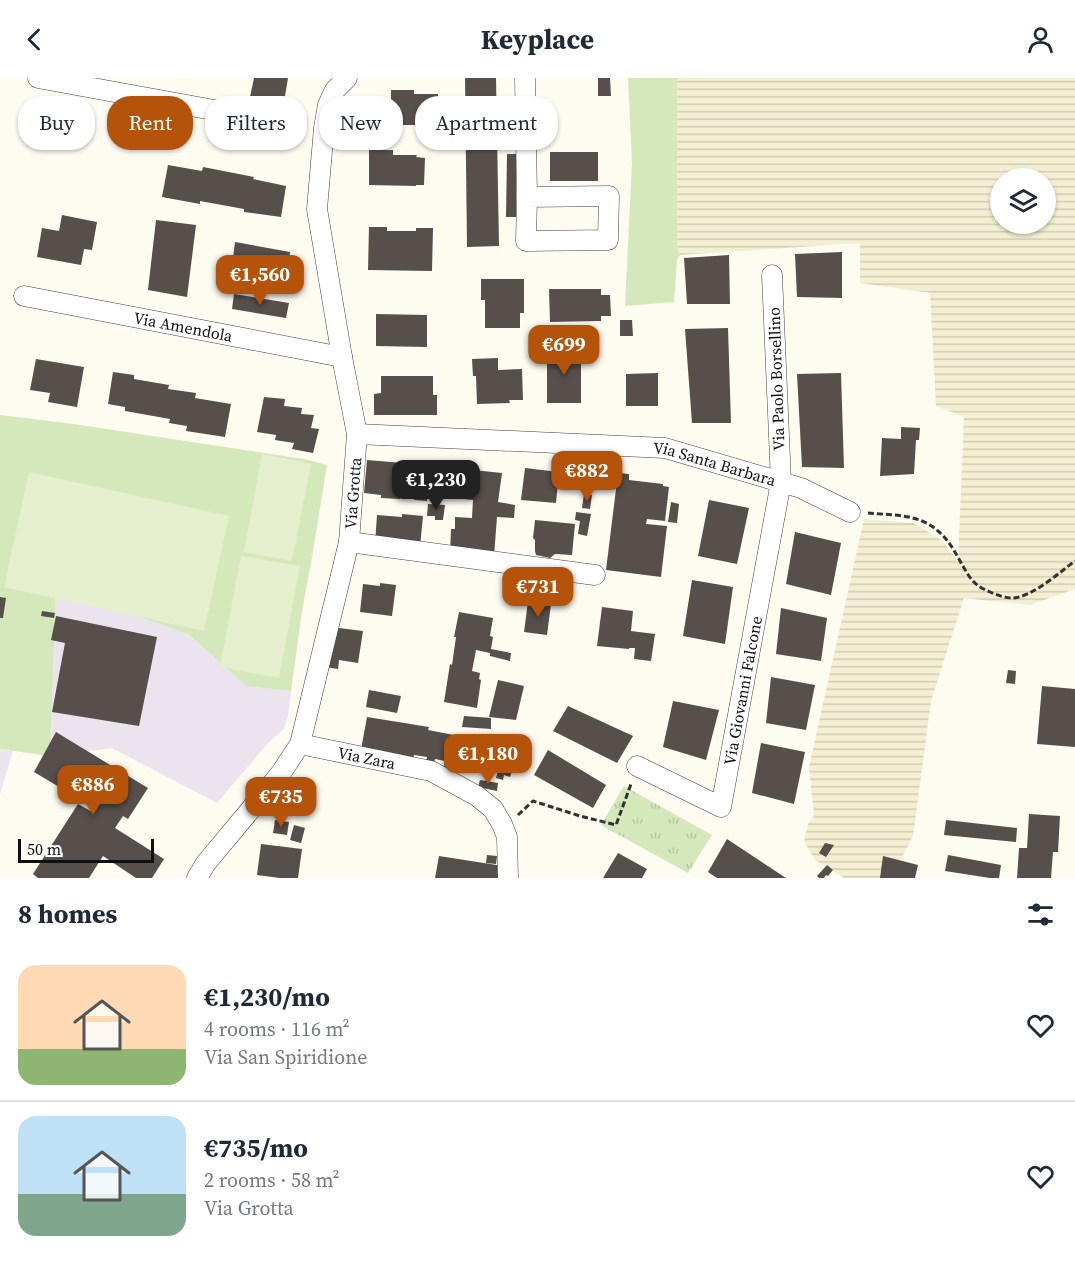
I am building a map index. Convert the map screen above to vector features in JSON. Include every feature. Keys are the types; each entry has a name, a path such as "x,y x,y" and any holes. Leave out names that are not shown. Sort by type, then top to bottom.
{"street":[{"path":"38,78 205,108"},
{"path":"525,78 526,241 608,240 609,196 527,197"},
{"name":"Via Grotta","path":"197,878 206,863 281,772 300,744 349,542 357,434 317,209 324,128 328,105 338,82"},
{"name":"Via Paolo Borsellino","path":"772,275 781,482"},
{"name":"Via Amendola","path":"24,297 342,357"},
{"name":"Via Santa Barbara","path":"357,434 665,448 801,488 850,512"},
{"name":"Via Giovanni Falcone","path":"637,766 722,807 781,482"},
{"path":"349,542 596,574"},
{"name":"Via Zara","path":"300,744 431,771 477,796 492,809 504,828 507,837 508,878"}],"path":[{"path":"850,512 909,517 930,525 955,549 969,577 978,587 1011,598 1039,588 1075,561"},
{"path":"504,828 533,801 616,825 637,766"}],"shaded area":[{"path":"677,78 1075,78 1075,589 1030,605 964,598 931,701 913,836 891,878 844,878 815,860 804,841 808,824 814,816 809,767 864,519 914,523 943,541 958,562 964,417 936,406 930,293 860,283 860,243 680,255 677,248"},
{"path":"56,586 188,634 246,686 291,691 284,729 267,744 217,803 112,748 50,756"},
{"path":"0,749 13,751 0,794"}],"green space":[{"path":"628,78 677,78 677,248 680,255 677,260 674,302 625,306 632,163"},
{"path":"0,415 304,459 327,465 291,691 246,686 188,634 56,587 50,756 0,749"},
{"path":"262,454 311,464 292,561 244,552"},
{"path":"29,472 229,516 204,631 4,587"},
{"path":"241,556 300,566 279,678 220,667"},
{"path":"624,786 712,835 688,873 601,825"}],"building":[{"path":"254,78 288,78 285,96 250,96"},
{"path":"465,78 496,78 496,96 465,96"},
{"path":"598,78 610,78 611,96 598,96"},
{"path":"391,90 414,90 414,94 438,94 438,96 415,96 415,125 403,125 403,96 391,96"},
{"path":"369,150 393,150 393,155 417,155 416,157 425,158 424,185 369,185"},
{"path":"466,150 497,150 499,246 467,247"},
{"path":"550,152 598,152 598,181 550,181"},
{"path":"507,154 516,154 516,217 506,217"},
{"path":"168,165 202,171 203,167 286,186 281,217 244,212 244,209 200,201 200,204 162,197"},
{"path":"62,215 97,222 92,250 84,249 81,265 37,257 42,228 59,231"},
{"path":"156,220 196,225 187,297 148,290"},
{"path":"369,227 387,227 387,231 416,231 416,228 433,228 432,271 368,270"},
{"path":"235,242 290,252 288,267 233,258"},
{"path":"842,252 842,298 797,297 795,254"},
{"path":"729,255 730,304 687,304 684,258"},
{"path":"481,279 524,279 524,313 520,313 520,328 485,328 485,300 481,300"},
{"path":"549,289 601,289 601,295 610,295 611,316 601,316 601,321 550,322"},
{"path":"234,294 289,303 286,318 232,309"},
{"path":"376,314 427,315 427,347 376,346"},
{"path":"620,320 632,320 633,336 620,336"},
{"path":"728,328 731,423 692,423 685,329"},
{"path":"547,350 581,350 581,403 547,403"},
{"path":"498,358 498,370 522,369 523,400 509,400 510,403 477,404 476,376 473,376 472,359"},
{"path":"36,359 84,367 77,407 48,402 50,393 30,390"},
{"path":"113,372 134,375 134,379 169,385 168,389 196,393 195,398 231,404 225,437 186,431 187,426 169,423 170,419 125,411 125,407 108,404"},
{"path":"658,373 658,406 626,406 626,374"},
{"path":"841,373 844,468 802,467 797,374"},
{"path":"381,376 433,376 433,395 437,395 437,415 374,415 374,394 381,393"},
{"path":"264,397 285,399 284,406 302,408 301,414 314,415 311,428 319,429 313,453 292,449 294,443 275,440 276,435 257,432"},
{"path":"901,427 920,428 919,440 916,440 914,474 880,476 882,438 901,439"},
{"path":"367,460 403,463 400,499 381,498 381,495 364,493"},
{"path":"455,460 474,463 473,470 502,473 498,502 515,505 514,518 497,517 494,556 450,553 451,529 455,529 455,517 472,518 473,500 447,497 451,467 454,467"},
{"path":"525,468 559,472 556,503 521,500"},
{"path":"618,473 629,474 629,480 663,484 669,487 665,521 647,519 646,524 667,526 661,577 606,570"},
{"path":"414,491 427,492 427,501 414,500"},
{"path":"584,494 592,495 590,509 582,508"},
{"path":"709,500 749,508 737,564 698,556"},
{"path":"671,502 679,504 677,523 668,522"},
{"path":"428,504 445,505 443,520 435,520 435,516 427,516"},
{"path":"576,512 591,514 587,536 578,534 580,521 575,520"},
{"path":"402,514 423,516 420,547 375,544 377,515 402,517"},
{"path":"535,520 575,524 572,555 555,554 550,558 536,555 533,538"},
{"path":"795,532 841,543 831,595 786,584"},
{"path":"692,580 733,587 725,644 683,636"},
{"path":"380,583 396,585 392,616 360,612 363,584 380,586"},
{"path":"0,597 6,598 3,618 0,618"},
{"path":"528,601 551,604 547,635 524,632"},
{"path":"602,607 633,611 631,631 655,634 651,661 634,659 635,648 597,646"},
{"path":"781,608 827,618 821,661 776,654"},
{"path":"42,611 55,613 54,618 41,616"},
{"path":"459,612 493,618 490,636 493,637 491,649 511,653 510,661 476,650 472,671 480,673 479,679 481,680 477,708 444,702 450,664 452,665"},
{"path":"56,616 157,637 139,726 52,712 65,643 51,640"},
{"path":"331,627 363,631 358,663 339,660 338,669 325,667"},
{"path":"1008,670 1016,671 1015,684 1006,683"},
{"path":"771,677 815,685 806,730 766,723"},
{"path":"498,680 524,686 516,720 489,717"},
{"path":"1042,686 1075,689 1075,747 1037,744"},
{"path":"369,690 401,696 397,713 366,707"},
{"path":"673,701 719,710 706,760 663,747"},
{"path":"568,706 633,736 617,763 553,731"},
{"path":"464,716 491,718 491,729 462,727"},
{"path":"367,717 429,727 428,730 454,735 450,753 459,754 456,771 444,769 445,761 435,759 434,763 426,762 427,757 414,755 412,764 360,755"},
{"path":"56,732 148,788 128,819 123,816 115,828 164,859 152,878 136,878 103,856 89,878 38,878 33,874 78,804 94,813 96,809 34,772"},
{"path":"761,743 805,752 794,804 752,793"},
{"path":"548,750 606,785 593,808 534,775"},
{"path":"499,767 512,771 510,777 504,775 503,780 496,778"},
{"path":"480,780 498,783 497,791 478,787"},
{"path":"1029,814 1060,816 1058,852 1053,852 1051,878 1017,878 1019,848 1027,848"},
{"path":"275,820 289,822 287,835 273,833"},
{"path":"946,820 1017,828 1016,842 944,835"},
{"path":"294,825 305,828 301,843 290,840"},
{"path":"727,839 786,878 717,878 708,872"},
{"path":"825,843 834,845 826,857 819,853"},
{"path":"261,844 302,849 298,878 257,875"},
{"path":"618,853 647,869 642,878 603,878"},
{"path":"487,855 497,856 496,864 486,863"},
{"path":"948,855 1001,865 999,878 945,871"},
{"path":"439,856 503,866 503,878 435,878"},
{"path":"883,856 918,865 915,878 880,878"},
{"path":"827,865 833,870 828,876 819,878 817,876"}]}
